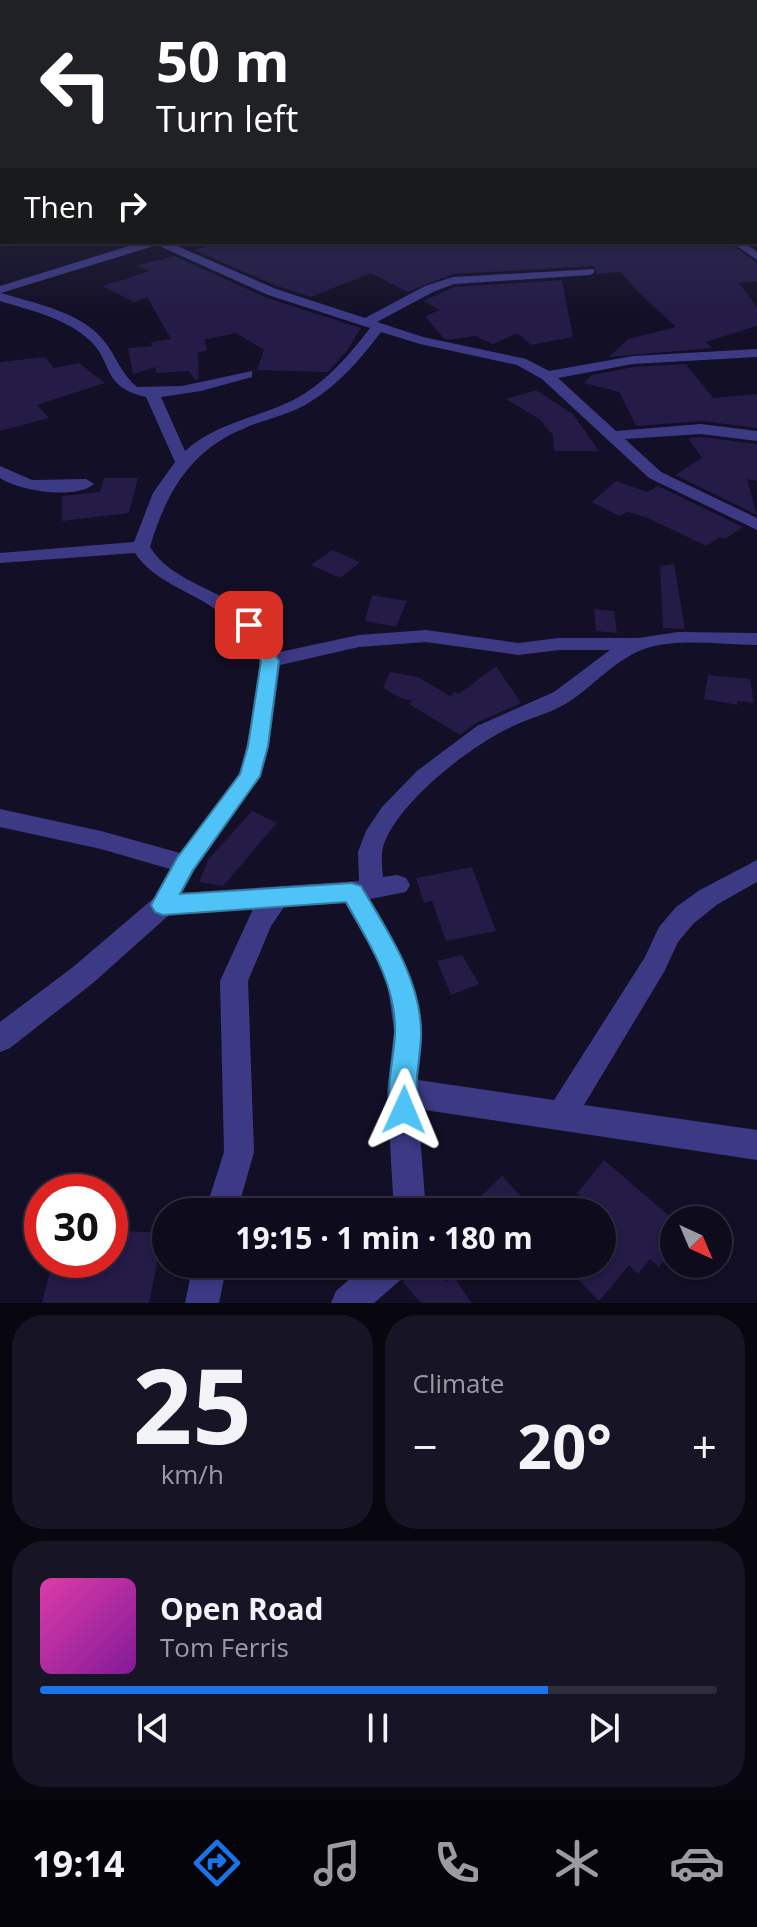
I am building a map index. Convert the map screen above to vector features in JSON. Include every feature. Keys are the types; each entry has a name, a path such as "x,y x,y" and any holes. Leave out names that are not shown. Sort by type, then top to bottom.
{"street":[{"path":"0,290 105,255 149,244"},
{"path":"162,244 272,292 435,344 503,357 547,376 655,475 757,525"},
{"path":"740,244 757,257"},
{"path":"0,1039 83,975 163,905 185,864 250,776 258,746 270,661 249,625 218,602 179,581 147,557 141,547 150,515 182,460 229,429 305,400 342,369 373,324 429,289 453,281 590,271"},
{"path":"0,297 76,325 105,347 109,363 124,384 151,394 173,392 247,374"},
{"path":"547,376 633,360 757,353"},
{"path":"151,394 162,409 171,439 182,460"},
{"path":"611,436 701,429 757,436"},
{"path":"0,471 18,484 30,486 86,484"},
{"path":"0,558 141,547"},
{"path":"270,661 359,641 426,636 518,649 559,644 757,639"},
{"path":"409,1198 402,1092 408,1031 402,987 386,950 374,889 370,848 384,819 402,799 472,738 562,696 596,669 637,644"},
{"path":"0,818 101,840 185,864"},
{"path":"560,1117 655,964 668,935 685,915 709,897 757,870"},
{"path":"163,905 374,889"},
{"path":"225,1198 239,1152 234,981 260,920 278,896"},
{"path":"402,1092 757,1145"},
{"path":"202,1303 207,1278"},
{"path":"348,1303 377,1278"}],"building":[{"path":"216,244 731,244 757,263 757,281 739,283 757,307 757,326 705,342 713,348 609,357 628,339 676,327 621,272 597,274 594,266 453,274 407,292 371,273 311,297 277,286 194,250"},
{"path":"174,256 267,298 361,328 346,352 328,372 257,370 264,350 236,333 198,341 205,340 207,350 198,353 199,379 195,380 189,371 156,373 156,367 133,374 128,348 152,346 151,342 171,339 147,297 134,302 102,286 150,271 136,266"},
{"path":"562,280 573,337 531,345 517,333 493,344 475,336 449,340 444,339 425,316 440,310 423,301 455,287"},
{"path":"45,357 54,368 79,363 105,383 37,405 49,418 0,431 0,362"},
{"path":"686,364 713,398 757,394 757,428 701,421 636,426 619,392 584,383 592,375 633,367"},
{"path":"536,390 573,414 599,451 554,451 553,435 539,419 506,399"},
{"path":"688,438 757,444 757,481 747,479 757,515 675,475 702,458"},
{"path":"104,478 138,478 129,513 62,521 62,496 100,492"},
{"path":"616,481 647,492 658,486 743,527 725,539 720,537 706,546 648,518 628,512 619,516 592,502"},
{"path":"332,550 360,562 340,578 311,565"},
{"path":"674,564 685,629 663,628 660,566"},
{"path":"372,595 407,601 396,627 365,621"},
{"path":"594,609 614,611 617,633 596,631"},
{"path":"496,666 521,703 476,723 460,735 409,704 413,701 383,688 390,672 418,677 450,696 455,692 459,694"},
{"path":"708,675 750,679 754,703 737,701 738,705 704,699"},
{"path":"252,811 277,823 223,886 199,882 208,860"},
{"path":"472,867 496,931 446,941 432,901 424,903 416,878"},
{"path":"462,955 479,984 451,995 437,961"},
{"path":"604,1160 660,1208 659,1267 650,1259 638,1274 629,1265 599,1301 577,1278 616,1278 616,1198 580,1198 577,1193"},
{"path":"502,1176 522,1198 479,1198"},
{"path":"128,1231 152,1232 154,1278 149,1303 42,1303 48,1278 128,1278"},
{"path":"405,1278 443,1278 446,1282 455,1278 471,1303 421,1303 403,1282"}],"route":[{"path":"249,625 270,661 258,746 250,776 185,864 163,905 352,892 386,950 402,987 408,1031 402,1092 404,1110"}]}
